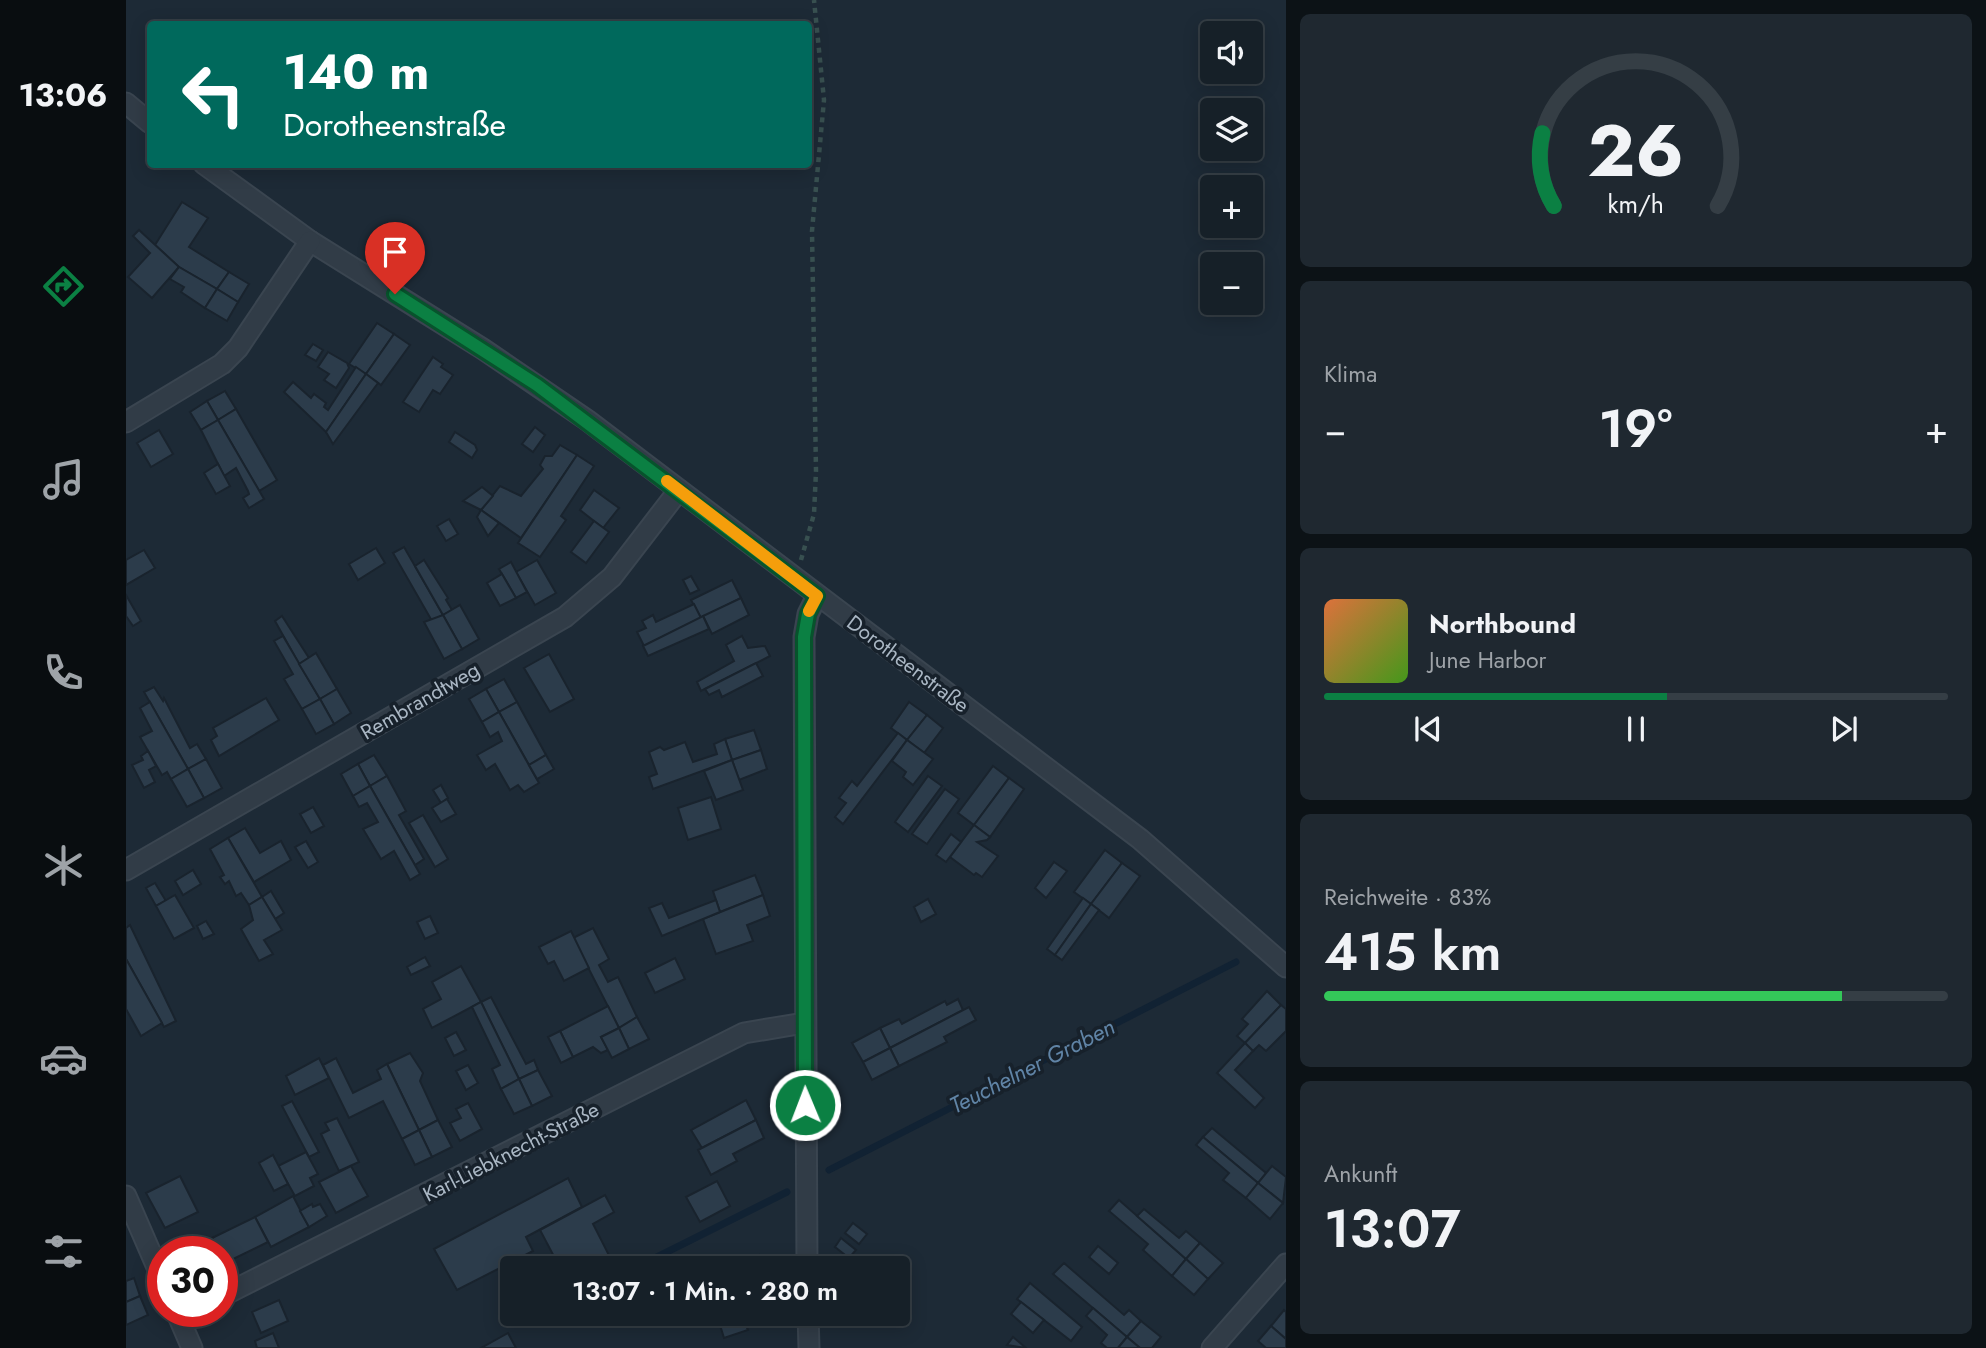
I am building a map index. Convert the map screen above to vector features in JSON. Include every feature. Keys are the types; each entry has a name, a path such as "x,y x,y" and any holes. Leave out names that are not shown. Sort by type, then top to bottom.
{"street":[{"path":"126,103 147,120"},
{"name":"Dorotheenstraße","path":"210,168 310,241 537,385 679,490 1140,839 1286,967"},
{"path":"126,422 222,365 238,348 310,241"},
{"name":"Rembrandtweg","path":"126,870 565,617 612,576 679,490"},
{"path":"807,1256 804,637 808,614 817,596"},
{"name":"Karl-Liebknecht-Straße","path":"238,1288 744,1033 804,1023"},
{"path":"126,1196 147,1244"},
{"path":"1212,1348 1286,1264"},
{"path":"808,1326 808,1348"},
{"path":"187,1327 192,1348"}],"path":[{"path":"791,576 807,546 814,514 812,231 824,100 814,0"}],"building":[{"path":"182,202 208,218 189,247 229,272 217,289 179,267 155,245"},
{"path":"139,230 179,267 152,298 128,277 150,253 133,236"},
{"path":"179,267 217,289 205,308 181,292 184,287 170,279"},
{"path":"229,272 249,284 238,302 217,289"},
{"path":"217,289 238,302 227,321 205,308"},
{"path":"377,323 394,334 366,374 349,364"},
{"path":"394,334 410,345 381,385 366,374"},
{"path":"313,344 323,350 316,361 305,355"},
{"path":"328,352 347,363 349,368 336,388 324,380 329,374 318,367"},
{"path":"433,357 453,375 440,394 433,390 419,412 403,402"},
{"path":"356,367 366,374 326,432 284,392 293,382 311,398 314,394 326,403 324,407 328,410"},
{"path":"366,374 378,383 333,444 326,432"},
{"path":"225,391 236,409 218,420 207,401"},
{"path":"207,401 218,420 201,430 190,412"},
{"path":"236,409 277,480 259,491 218,420"},
{"path":"218,420 264,499 249,508 243,498 249,494 236,468 224,476 201,430"},
{"path":"535,427 545,435 533,452 522,444"},
{"path":"159,430 173,454 151,467 137,443"},
{"path":"455,432 475,445 477,450 472,458 449,442"},
{"path":"560,445 577,455 521,538 481,510 500,486 521,496 543,469 540,465 545,456 552,456"},
{"path":"577,455 594,466 561,516 566,520 540,557 518,543"},
{"path":"218,464 230,486 216,494 204,473"},
{"path":"482,487 493,496 481,510 463,501"},
{"path":"594,490 619,508 603,528 580,510"},
{"path":"481,510 499,523 488,536 477,517"},
{"path":"449,519 458,534 446,541 437,526"},
{"path":"594,521 609,532 586,563 571,552"},
{"path":"404,547 443,615 432,621 393,553"},
{"path":"376,548 385,563 358,580 349,564"},
{"path":"144,550 155,568 126,585 126,560"},
{"path":"424,560 448,598 446,600 452,610 443,615 415,566"},
{"path":"537,560 556,593 535,605 516,572"},
{"path":"511,562 527,592 516,598 499,569"},
{"path":"502,574 516,598 500,606 487,583"},
{"path":"691,576 699,590 690,594 683,580"},
{"path":"732,580 741,598 701,618 691,600"},
{"path":"126,595 141,621 133,626 126,616"},
{"path":"741,598 749,615 712,634 703,616"},
{"path":"694,604 701,618 644,646 637,632 646,628 642,621 653,615 656,622"},
{"path":"460,605 479,639 462,649 443,615"},
{"path":"443,615 462,649 444,659 424,622"},
{"path":"282,616 309,658 299,664 275,621"},
{"path":"703,616 709,629 648,656 643,646"},
{"path":"283,636 320,699 302,709 284,679 293,674 274,641"},
{"path":"742,636 748,648 765,646 770,656 701,691 697,682 734,661 726,645"},
{"path":"316,653 337,689 320,699 299,664"},
{"path":"549,654 574,699 550,712 524,668"},
{"path":"756,663 763,676 722,697 719,690 709,695 705,689"},
{"path":"504,679 517,702 499,712 486,689"},
{"path":"154,687 163,701 164,698 190,748 197,744 206,759 188,769 144,692"},
{"path":"337,689 351,713 334,724 320,699"},
{"path":"486,689 499,712 482,722 469,699"},
{"path":"266,698 279,720 219,756 211,740 217,736 213,728"},
{"path":"320,699 334,724 316,734 302,709"},
{"path":"150,702 188,769 171,779 167,772 162,775 140,737 152,731 140,708"},
{"path":"517,702 546,755 529,765 499,712"},
{"path":"909,702 927,715 907,740 891,728"},
{"path":"499,712 539,783 524,792 518,785 510,790 495,764 486,770 477,755 502,741 498,732 490,737 482,722"},
{"path":"927,715 943,728 924,753 907,740"},
{"path":"754,730 761,750 732,760 725,739"},
{"path":"898,733 907,740 843,824 835,817 846,803 839,798 852,781 857,786"},
{"path":"725,739 732,760 653,789 649,777 657,774 649,752 685,742 693,762 717,754 714,744"},
{"path":"907,740 933,759 913,785 903,777 906,772 892,761"},
{"path":"761,750 767,769 739,780 732,760"},
{"path":"148,751 156,766 149,770 155,782 144,788 132,765 143,760 141,756"},
{"path":"374,755 387,776 370,786 358,764"},
{"path":"546,755 554,769 537,779 529,765"},
{"path":"206,759 222,788 204,798 188,769"},
{"path":"732,760 743,790 716,800 704,771"},
{"path":"358,764 370,786 353,796 341,774"},
{"path":"993,766 1009,778 974,825 958,813"},
{"path":"188,769 204,798 187,807 171,779"},
{"path":"387,776 406,811 399,815 424,859 415,865 370,786"},
{"path":"928,776 942,786 908,832 895,822"},
{"path":"1009,778 1024,789 990,837 974,825"},
{"path":"441,785 448,798 441,803 433,790"},
{"path":"370,786 420,874 410,880 394,851 381,859 363,829 378,822 367,803 359,807 353,796"},
{"path":"945,789 959,799 927,844 912,834"},
{"path":"711,797 721,829 688,840 678,808"},
{"path":"447,799 456,814 441,822 432,808"},
{"path":"313,807 324,826 311,833 300,814"},
{"path":"423,815 448,859 435,867 409,823"},
{"path":"974,825 990,837 977,842 998,856 982,877 976,873 974,875 950,857"},
{"path":"245,828 260,853 281,841 291,860 254,882 228,838"},
{"path":"951,834 961,842 946,862 936,855"},
{"path":"228,838 262,897 249,905 241,893 236,896 229,881 225,884 220,877 224,875 210,849"},
{"path":"306,841 318,862 308,868 295,847"},
{"path":"1105,850 1122,863 1091,904 1074,892"},
{"path":"1054,862 1067,871 1046,898 1035,888"},
{"path":"1122,863 1140,876 1109,918 1091,904"},
{"path":"193,870 201,884 183,895 175,881"},
{"path":"755,875 763,895 720,912 713,891"},
{"path":"155,883 166,901 156,906 146,888"},
{"path":"271,891 284,913 275,919 262,897"},
{"path":"175,895 194,928 174,939 156,906"},
{"path":"763,895 770,916 747,925 753,941 716,954 703,919"},
{"path":"262,897 282,930 264,940 273,954 259,961 241,929 253,920 249,905"},
{"path":"1083,898 1091,904 1055,955 1047,949"},
{"path":"928,899 936,914 921,922 914,907"},
{"path":"716,900 720,912 662,936 649,908 662,903 669,918"},
{"path":"1091,904 1099,910 1062,960 1055,955"},
{"path":"430,916 438,933 425,939 417,922"},
{"path":"206,921 214,934 203,939 197,926"},
{"path":"130,925 176,1021 164,1027 126,959 126,928"},
{"path":"593,928 609,959 599,965 608,982 618,977 637,1017 619,1028 573,938"},
{"path":"571,931 589,968 564,981 554,961 548,964 539,947"},
{"path":"425,957 430,966 411,975 407,967"},
{"path":"675,958 685,979 655,993 645,973"},
{"path":"126,959 162,1023 141,1036 126,1009"},
{"path":"461,966 481,1002 432,1028 423,1009 441,999 432,982"},
{"path":"1267,991 1281,1005 1245,1043 1237,1036 1248,1024 1242,1019"},
{"path":"491,997 526,1064 534,1060 538,1070 519,1079 481,1002"},
{"path":"958,999 963,1010 890,1048 880,1028 899,1019 902,1024 945,1001 947,1005"},
{"path":"481,1002 519,1079 501,1089 492,1069 500,1065 472,1007"},
{"path":"1281,1005 1286,1009 1286,1031 1266,1051 1259,1045 1253,1051 1245,1043"},
{"path":"608,1006 619,1028 601,1037 608,1050 601,1053 593,1047 573,1057 560,1031"},
{"path":"969,1007 976,1020 944,1037 947,1042 899,1066 890,1048"},
{"path":"637,1017 649,1039 629,1049 619,1028"},
{"path":"619,1028 629,1049 612,1058 601,1037"},
{"path":"880,1028 890,1048 863,1062 852,1043"},
{"path":"560,1031 573,1057 561,1063 548,1037"},
{"path":"456,1032 466,1050 454,1056 445,1038"},
{"path":"1245,1043 1253,1051 1235,1070 1264,1098 1255,1108 1217,1073"},
{"path":"890,1048 899,1066 872,1080 863,1062"},
{"path":"410,1053 423,1073 420,1081 438,1120 419,1130 387,1064"},
{"path":"319,1058 329,1078 295,1095 286,1076"},
{"path":"336,1058 353,1093 381,1079 377,1070 387,1064 419,1130 402,1139 383,1101 349,1118 323,1065"},
{"path":"468,1065 478,1083 466,1090 456,1071"},
{"path":"538,1070 552,1096 532,1106 519,1079"},
{"path":"519,1079 532,1106 514,1114 501,1089"},
{"path":"746,1100 756,1120 702,1148 691,1130"},
{"path":"292,1101 319,1152 309,1157 282,1106"},
{"path":"468,1103 482,1129 460,1141 450,1123 461,1118 456,1109"},
{"path":"337,1118 359,1162 339,1171 321,1134 329,1130 325,1123"},
{"path":"438,1120 452,1147 432,1157 419,1130"},
{"path":"756,1120 764,1138 733,1154 737,1161 711,1175 698,1150"},
{"path":"1212,1128 1266,1173 1258,1183 1203,1137"},
{"path":"419,1130 432,1157 415,1165 402,1139"},
{"path":"1203,1137 1258,1183 1246,1198 1223,1180 1229,1173 1196,1145"},
{"path":"306,1152 318,1174 310,1178 314,1186 295,1196 278,1166"},
{"path":"273,1155 288,1184 274,1191 259,1163"},
{"path":"351,1166 368,1196 336,1213 319,1182"},
{"path":"1272,1166 1286,1177 1283,1203 1258,1183"},
{"path":"180,1176 198,1212 165,1228 146,1193"},
{"path":"568,1178 582,1207 526,1237 533,1251 523,1256 500,1256 500,1268 457,1290 434,1249"},
{"path":"717,1181 730,1206 700,1222 686,1197"},
{"path":"1258,1183 1283,1203 1270,1219 1246,1198"},
{"path":"605,1195 614,1212 593,1224 609,1256 554,1256 540,1230"},
{"path":"293,1196 309,1227 271,1247 255,1217"},
{"path":"1119,1200 1186,1259 1172,1276 1143,1250 1148,1244 1109,1211"},
{"path":"312,1204 313,1207 320,1204 327,1216 309,1227 300,1211"},
{"path":"1144,1209 1179,1238 1186,1231 1200,1243 1186,1259 1137,1216"},
{"path":"255,1217 268,1242 238,1257 238,1236 216,1236"},
{"path":"853,1223 867,1234 859,1244 845,1233"},
{"path":"841,1238 856,1250 851,1256 846,1256 835,1247"},
{"path":"1200,1243 1223,1263 1208,1279 1186,1259"},
{"path":"1098,1246 1118,1263 1109,1274 1089,1257"},
{"path":"1186,1259 1208,1279 1194,1295 1172,1276"},
{"path":"1064,1263 1124,1315 1129,1310 1141,1321 1127,1337 1053,1274"},
{"path":"134,1278 140,1296 126,1302 126,1281"},
{"path":"1030,1283 1082,1327 1071,1341 1017,1299"},
{"path":"140,1296 147,1315 126,1325 126,1302"},
{"path":"279,1300 288,1321 261,1333 252,1312"},
{"path":"1021,1302 1044,1320 1033,1333 1011,1314"},
{"path":"1093,1308 1127,1337 1118,1348 1107,1348 1101,1343 1107,1335 1086,1316"},
{"path":"1284,1310 1286,1312 1286,1339 1271,1326"},
{"path":"1141,1321 1161,1337 1152,1348 1140,1348 1127,1337"},
{"path":"720,1326 746,1326 748,1330 724,1338"},
{"path":"1271,1326 1286,1339 1286,1348 1266,1348 1258,1341"},
{"path":"273,1333 279,1348 257,1348 255,1341"},
{"path":"508,1333 516,1348 481,1348"},
{"path":"1013,1337 1026,1348 1007,1345"},
{"path":"1127,1337 1140,1348 1118,1348"}],"waterway":[{"name":"Teuchelner Graben","path":"829,1170 1236,962"},
{"name":"Teuchelner Graben","path":"659,1256 787,1192"}],"slow traffic":[{"path":"667,481 817,596 809,611"}],"route":[{"path":"395,294 537,385 817,596 808,614 804,637 805,1105"}]}
